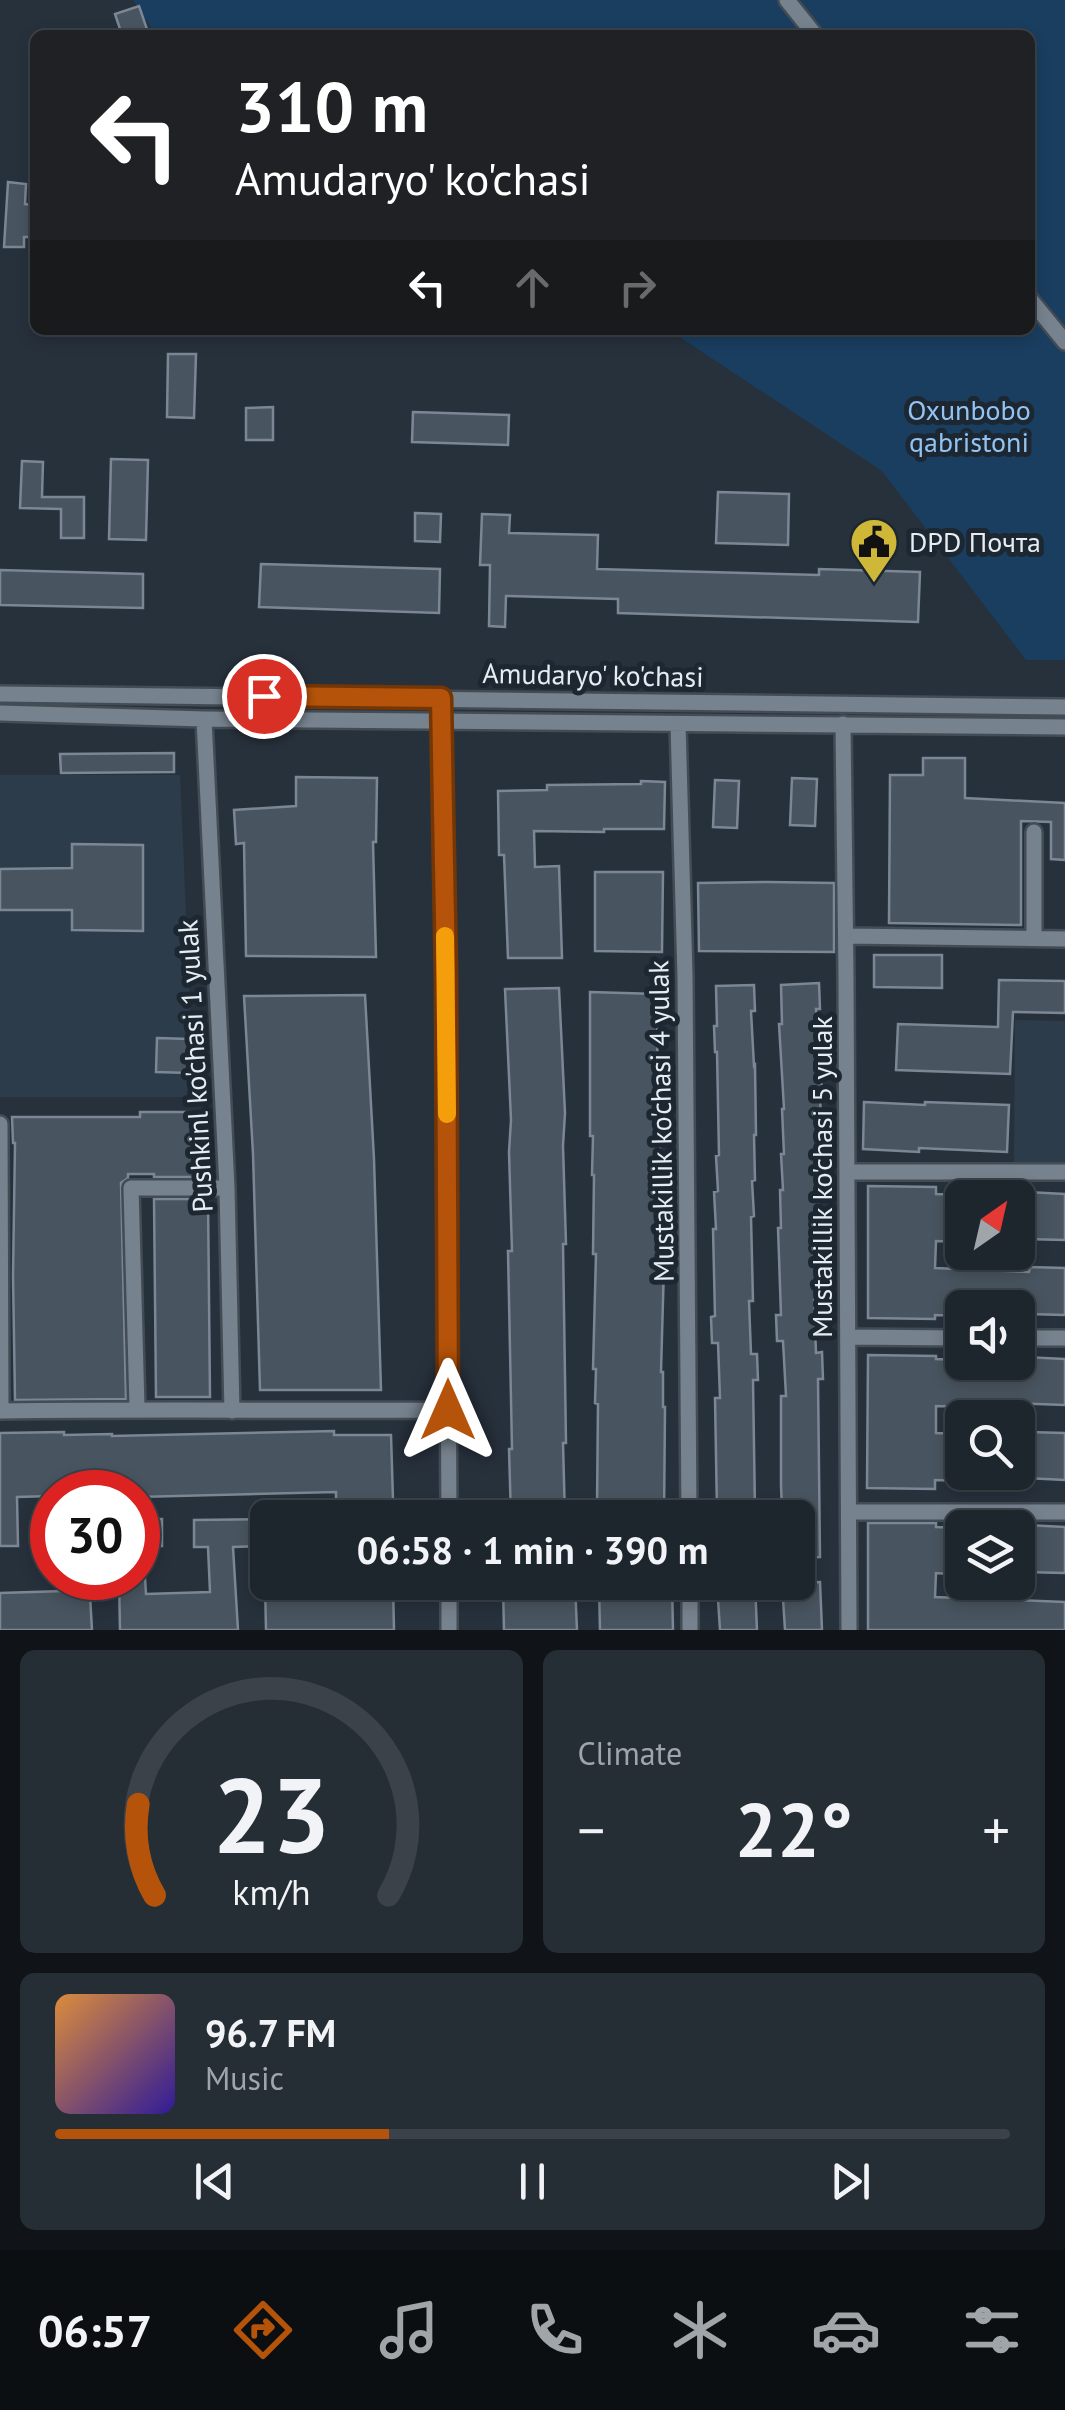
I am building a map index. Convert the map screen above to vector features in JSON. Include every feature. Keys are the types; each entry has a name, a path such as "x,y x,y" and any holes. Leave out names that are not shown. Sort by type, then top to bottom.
{"street":[{"path":"787,0 812,30"},
{"path":"1035,304 1065,342"},
{"name":"Amudaryo' ko'chasi","path":"0,694 1065,706"},
{"path":"441,698 449,1500"},
{"path":"0,713 442,722 1065,727"},
{"name":"Pushkinl ko'chasi 1 yulak","path":"204,718 227,1188 232,1411"},
{"name":"Mustakillik ko'chasi 4 yulak","path":"678,724 685,976 690,1500"},
{"name":"Mustakillik ko'chasi 5 yulak","path":"843,724 850,1630"},
{"path":"1034,832 1034,938"},
{"path":"846,936 1065,940"},
{"path":"0,1124 1,1411 448,1410"},
{"path":"848,1172 1065,1172"},
{"path":"137,1408 130,1188 227,1188"},
{"path":"848,1337 945,1338"},
{"path":"1035,1338 1065,1338"},
{"path":"849,1512 1065,1512"},
{"path":"449,1600 449,1630"},
{"path":"690,1600 690,1630"}],"shaded area":[{"path":"0,775 180,775 194,1097 0,1097"},
{"path":"1015,1020 1065,1021 1065,1162 1014,1163"}],"green space":[{"name":"Oxunbobo qabristoni","path":"133,0 1065,0 1065,660 1026,660 882,471 677,335 1035,335 1035,30 153,30"}],"building":[{"path":"139,6 147,30 120,30 115,14"},
{"path":"8,182 26,184 30,237 24,237 24,247 4,247"},
{"path":"168,354 196,354 194,418 167,417"},
{"path":"273,407 273,440 246,440 246,408"},
{"path":"413,412 509,415 508,445 412,442"},
{"path":"111,459 148,460 146,540 109,539"},
{"path":"22,461 43,462 42,497 84,497 84,538 61,538 61,509 20,508"},
{"path":"718,492 789,494 788,545 716,543"},
{"path":"415,513 441,514 440,542 415,541"},
{"path":"482,514 510,515 509,533 598,535 597,569 819,575 819,569 920,572 918,622 618,613 618,599 506,596 505,627 489,626 490,565 480,565"},
{"path":"261,564 440,569 439,613 259,607"},
{"path":"0,570 143,574 143,608 0,605"},
{"path":"174,753 174,772 61,773 60,754"},
{"path":"923,758 965,758 965,798 1065,803 1065,860 1051,859 1051,822 1021,821 1021,925 889,923 890,775 923,775"},
{"path":"296,777 377,778 373,842 376,957 246,956 244,843 236,844 234,810 296,806"},
{"path":"792,778 817,779 815,826 790,825"},
{"path":"715,780 739,781 737,828 713,827"},
{"path":"665,782 664,829 534,831 535,867 559,866 562,958 508,958 498,791"},
{"path":"72,844 143,845 143,931 72,930 72,910 0,910 0,869 72,868"},
{"path":"595,872 663,872 662,952 595,951"},
{"path":"698,883 834,883 834,952 699,951"},
{"path":"874,955 942,955 942,988 874,987"},
{"path":"999,980 1065,981 1065,1013 1013,1012 1010,1074 896,1070 898,1024 998,1027"},
{"path":"819,983 820,1009 816,1009 822,1090 821,1179 817,1179 818,1299 814,1300 816,1353 822,1352 823,1379 818,1379 820,1557 815,1557 815,1500 782,1500 781,1396 786,1396 783,1341 777,1341 776,1315 781,1315 778,1228 784,1154 781,985"},
{"path":"754,985 755,1011 751,1011 756,1135 751,1217 753,1301 749,1301 751,1354 757,1354 758,1380 753,1380 755,1500 717,1500 715,1398 720,1398 718,1343 712,1343 711,1317 715,1316 713,1229 719,1155 716,986"},
{"path":"559,988 565,1113 565,1500 510,1500 511,1120 505,989"},
{"path":"590,992 657,994 660,1265 664,1265 661,1372 665,1407 664,1500 597,1500 598,1404 593,1369 596,1254 590,1136"},
{"path":"365,995 381,1390 260,1390 244,996"},
{"path":"157,1038 189,1039 189,1073 156,1072"},
{"path":"864,1102 1009,1105 1007,1152 863,1149"},
{"path":"140,1112 203,1112 208,1177 128,1174 121,1183 126,1399 15,1400 12,1117 140,1117"},
{"path":"868,1186 936,1187 936,1194 945,1194 945,1241 936,1241 935,1268 1029,1272 1035,1267 1065,1268 1065,1315 1035,1314 1035,1290 945,1290 945,1315 935,1315 935,1319 868,1318"},
{"path":"1035,1192 1065,1194 1065,1240 1035,1239"},
{"path":"154,1199 208,1199 210,1397 156,1397"},
{"path":"868,1355 936,1356 945,1359 945,1380 1035,1380 1035,1358 1065,1359 1065,1405 1035,1404 1035,1400 945,1400 945,1406 936,1406 936,1433 945,1433 945,1480 935,1480 935,1489 867,1488"},
{"path":"334,1431 334,1435 391,1435 393,1500 336,1500 336,1492 160,1496 160,1470 30,1470 30,1497 17,1497 18,1546 0,1546 0,1433 112,1436"},
{"path":"1035,1432 1065,1433 1065,1480 1035,1478"},
{"path":"250,1519 250,1547 233,1547 238,1630 120,1630 119,1600 160,1600 160,1594 210,1592 208,1547 194,1547 194,1520"},
{"path":"868,1523 936,1523 936,1527 945,1527 945,1574 936,1573 935,1597 1065,1602 1065,1630 868,1630"},
{"path":"1035,1525 1065,1527 1065,1573 1035,1572"},
{"path":"815,1582 820,1582 822,1630 785,1630 783,1600 815,1600"},
{"path":"30,1592 30,1600 90,1600 92,1630 0,1630 0,1593"},
{"path":"265,1600 393,1600 394,1630 266,1630"},
{"path":"503,1600 576,1600 577,1630 504,1630"},
{"path":"599,1600 672,1600 673,1630 600,1630"},
{"path":"718,1600 756,1600 757,1630 720,1630"}],"slow traffic":[{"path":"445,936 447,1114"}],"place":[{"name":"DPD Почта","path":"874,584"}],"route":[{"path":"264,696 441,698 448,1410"}]}
